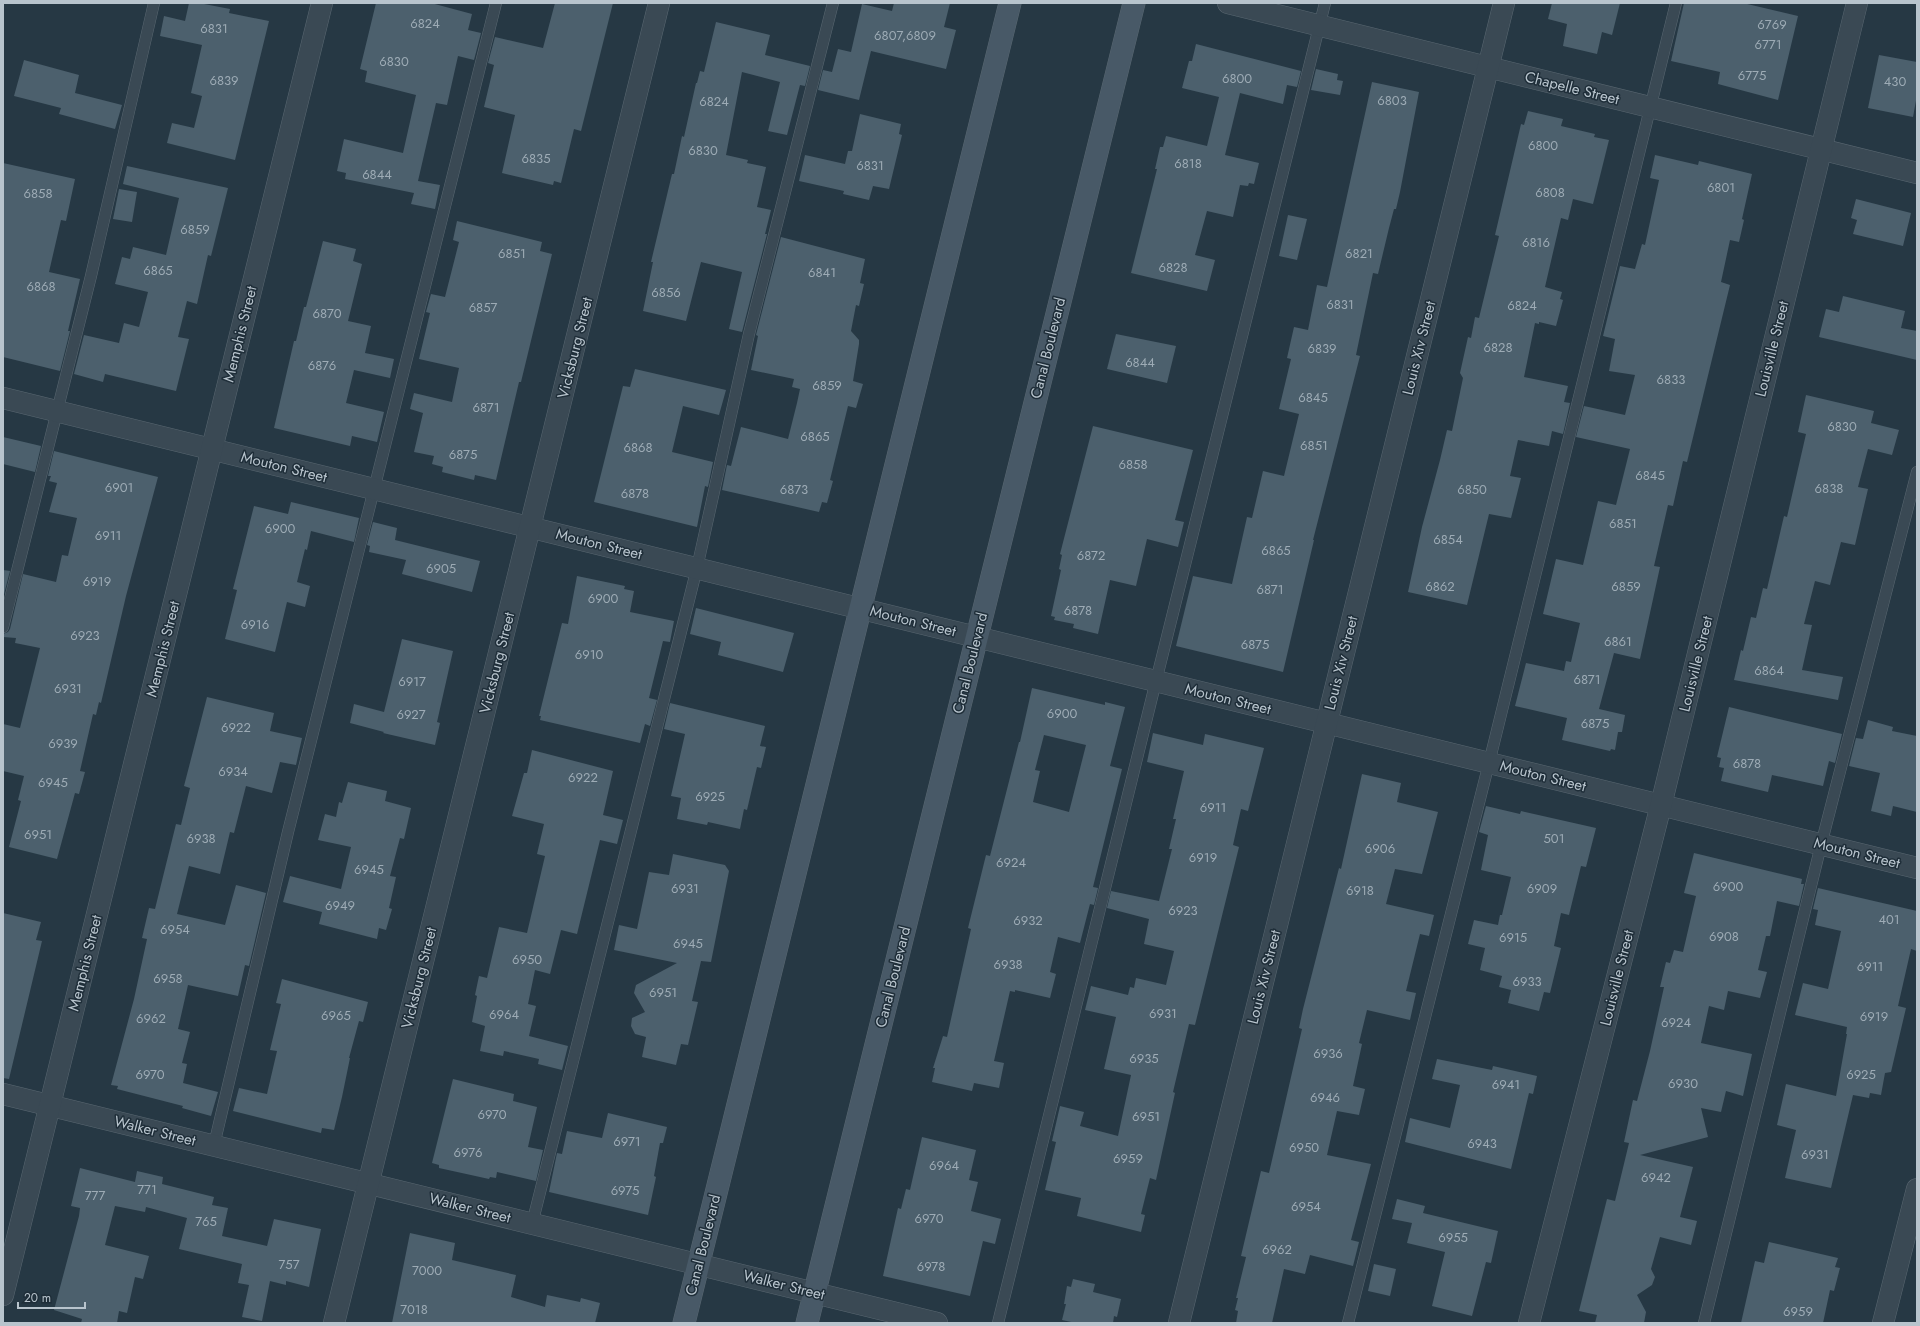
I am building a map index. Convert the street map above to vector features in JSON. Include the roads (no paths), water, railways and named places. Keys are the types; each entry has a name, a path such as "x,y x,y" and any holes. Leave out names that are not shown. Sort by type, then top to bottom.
{"main road":[{"name":"Canal Boulevard","path":"684,1323 1010,3"},
{"name":"Canal Boulevard","path":"807,1323 1134,3"}],"street":[{"name":"Memphis Street","path":"3,1294 322,3"},
{"name":"Vicksburg Street","path":"334,1323 659,3"},
{"name":"Chapelle Street","path":"1228,3 1917,173"},
{"name":"Louis Xiv Street","path":"1179,1323 1504,3"},
{"name":"Louisville Street","path":"1529,1323 1662,805 1857,3"},
{"name":"Mouton Street","path":"3,398 1917,868"},
{"name":"Walker Street","path":"3,1094 937,1323"},
{"path":"1883,1323 1917,1189"}],"lane":[{"path":"3,627 91,276 154,3"},
{"path":"214,1146 288,832 496,3"},
{"path":"532,1224 697,568 749,334 833,3"},
{"path":"998,1323 1325,3"},
{"path":"1348,1323 1489,763 1676,3"},
{"path":"1704,1323 1821,844 1917,472"}]}
